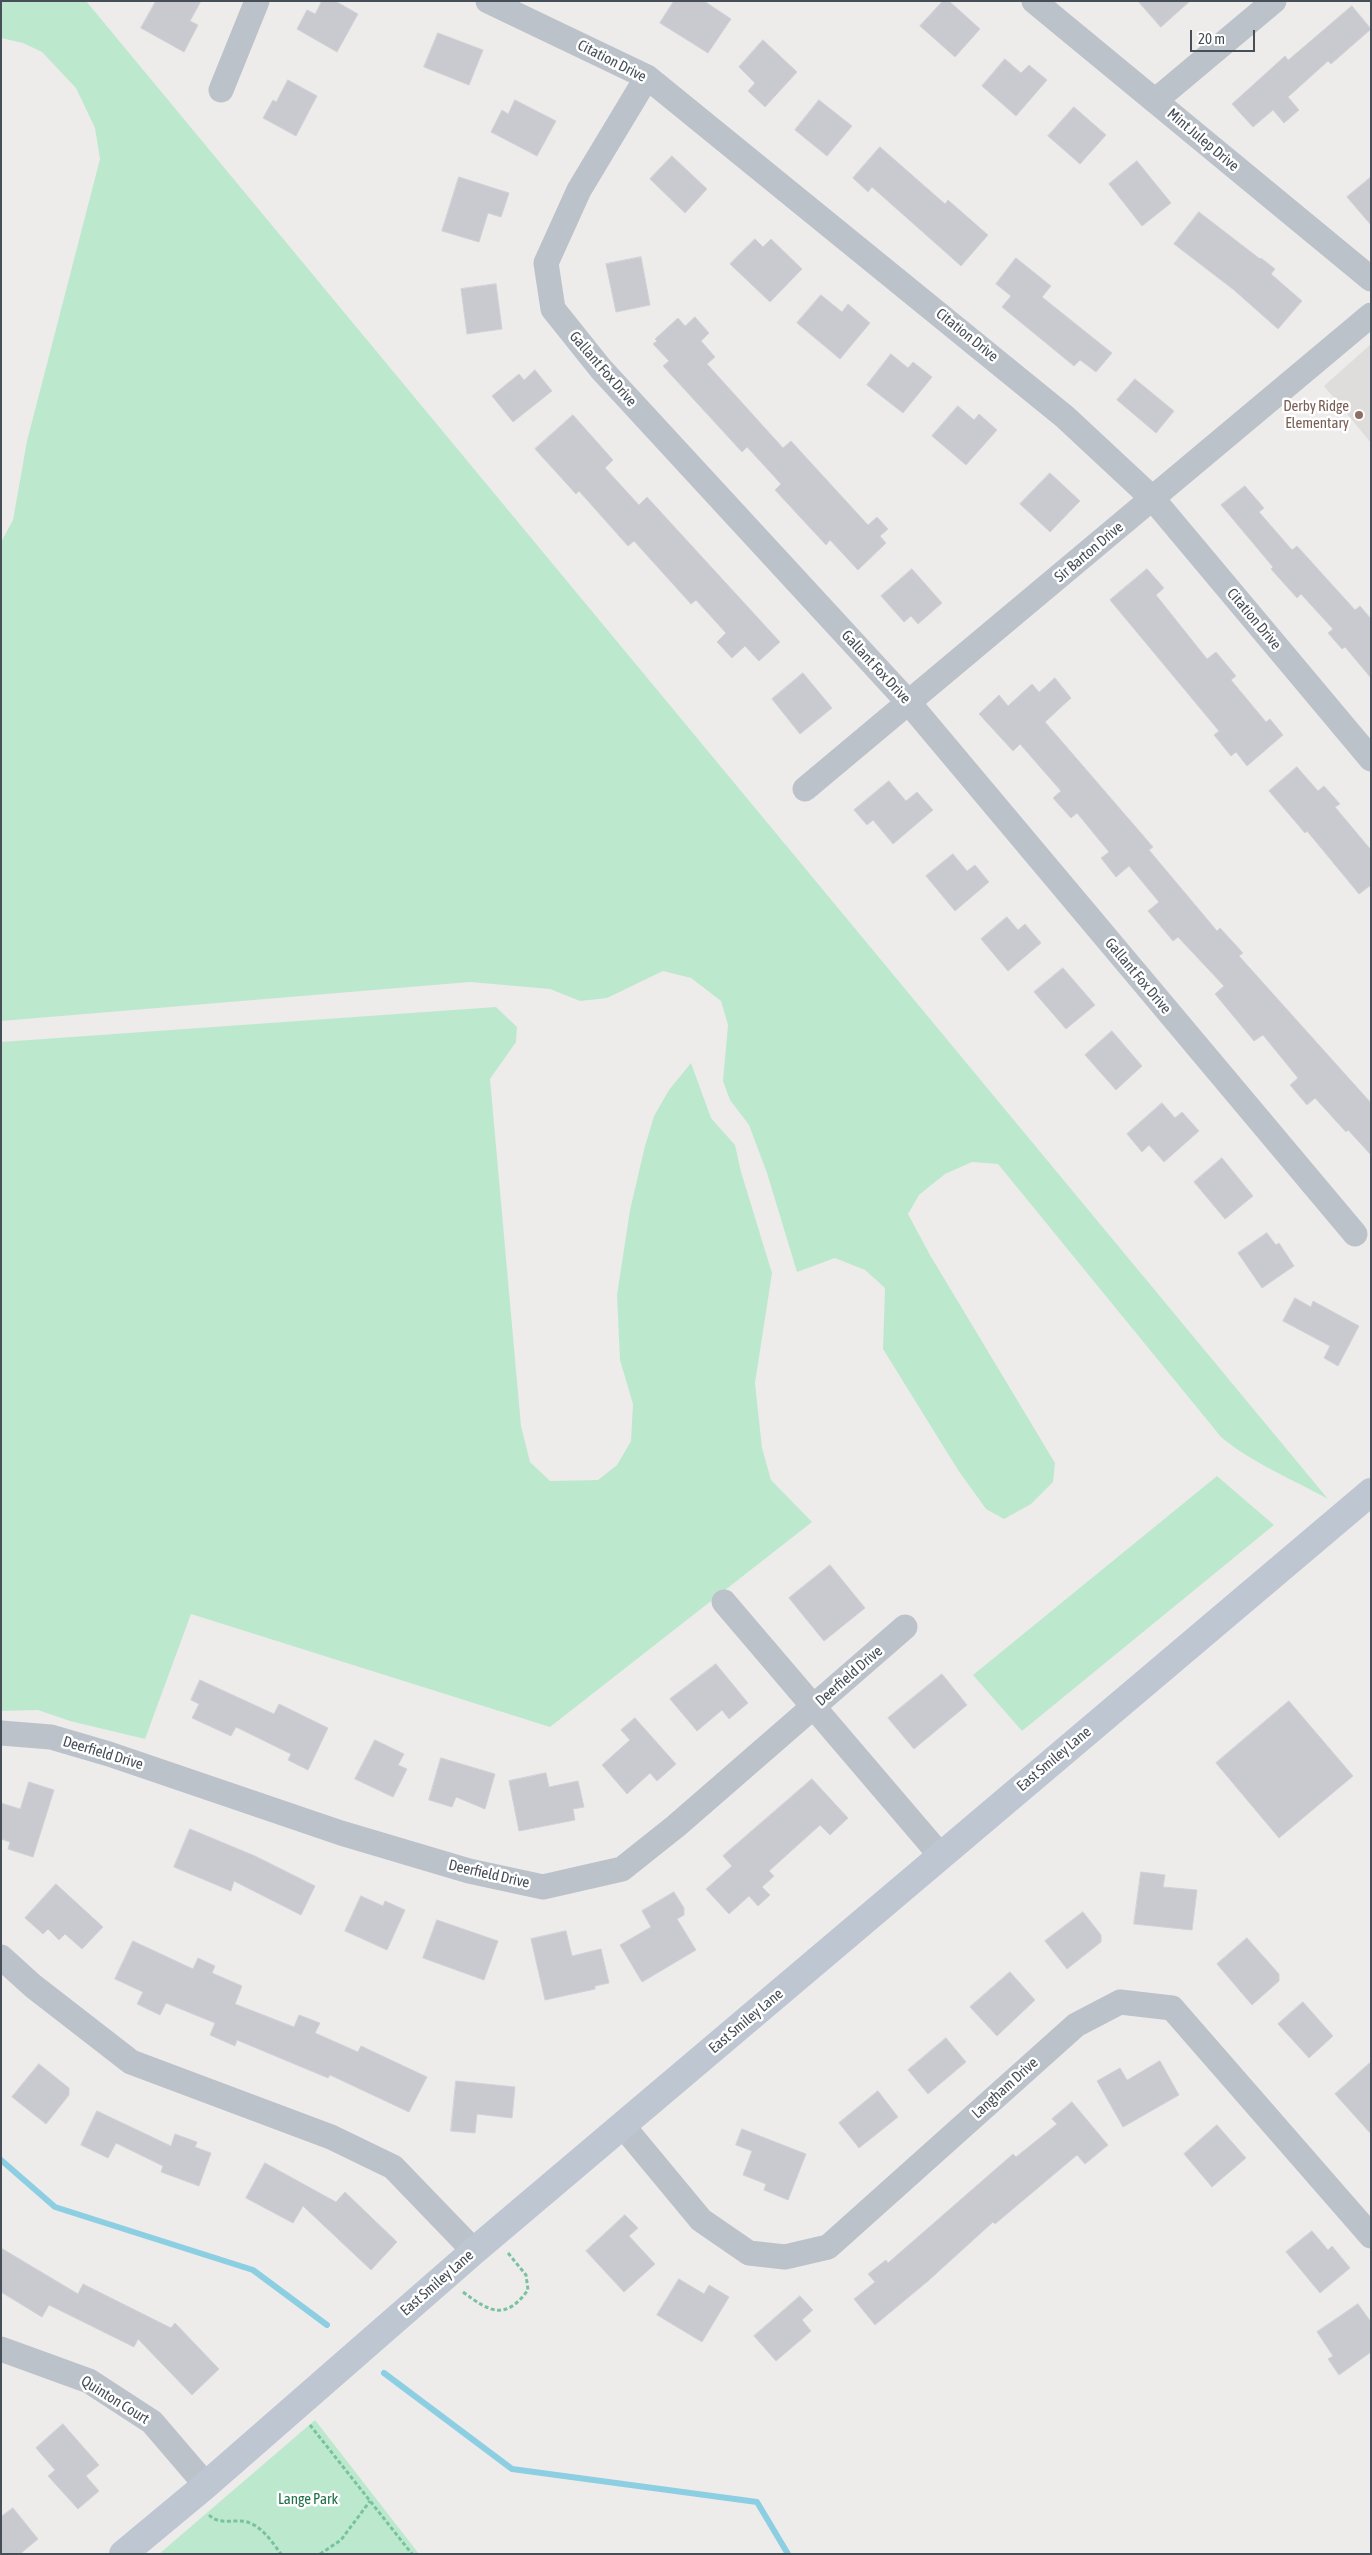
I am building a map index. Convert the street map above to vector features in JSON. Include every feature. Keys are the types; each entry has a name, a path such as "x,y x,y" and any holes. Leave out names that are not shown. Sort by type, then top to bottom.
{"street":[{"path":"221,90 257,1"},
{"name":"Citation Drive","path":"488,1 646,77 1065,417 1153,499 1371,759"},
{"name":"Mint Julep Drive","path":"1034,1 1156,100 1371,280"},
{"path":"1156,100 1274,1"},
{"name":"Gallant Fox Drive","path":"646,77 579,190 546,263 552,309 601,369 909,703 1355,1234"},
{"name":"Sir Barton Drive","path":"805,789 1153,499 1371,314"},
{"name":"East Smiley Lane","path":"123,2554 474,2251 1371,1492"},
{"path":"724,1602 812,1708 941,1856"},
{"name":"Deerfield Drive","path":"1,1733 50,1737 109,1754 341,1833 469,1871 542,1886 622,1869 676,1826 905,1627"},
{"path":"1,1957 33,1986 131,2062 222,2098 331,2137 393,2167 474,2251"},
{"name":"Langham Drive","path":"623,2126 701,2220 750,2253 785,2257 828,2247 1076,2025 1120,2002 1172,2008 1371,2236"},
{"name":"Quinton Court","path":"1,2349 89,2381 152,2422 197,2492"}],"path":[{"path":"463,2292 486,2308 497,2311 511,2307 520,2301 528,2290 526,2276 508,2253"},
{"path":"296,2406 412,2554"},
{"path":"197,2492 213,2519 229,2523 249,2522 262,2531 281,2554"},
{"path":"320,2554 341,2540 370,2501"}],"shaded area":[{"name":"Derby Ridge Elementary","path":"1371,344 1371,443 1324,386"}],"green space":[{"path":"1,1 86,1 1328,1499 1259,1463 1221,1437 998,1164 972,1162 945,1174 919,1195 908,1214 930,1255 1055,1463 1053,1482 1031,1504 1004,1519 986,1509 958,1470 883,1349 885,1288 865,1270 835,1258 797,1272 767,1173 749,1125 730,1100 723,1081 728,1025 721,1001 691,978 663,971 607,998 580,1001 550,989 470,982 1,1021 1,542 13,520 27,441 100,159 95,128 76,88 42,52 23,43 1,38"},
{"path":"496,1007 517,1027 516,1042 490,1079 521,1426 530,1462 550,1481 598,1480 617,1465 631,1441 633,1404 620,1360 617,1295 630,1210 654,1116 669,1090 691,1063 711,1118 735,1145 741,1172 772,1273 755,1383 762,1448 771,1480 812,1522 550,1727 191,1614 145,1739 70,1721 38,1710 1,1711 1,1042"},
{"path":"1217,1476 1274,1525 1022,1731 973,1675"},
{"name":"Lange Park","path":"315,2420 419,2554 159,2554"}],"building":[{"path":"156,1 201,1 190,21 198,25 184,52 141,28"},
{"path":"322,1 335,1 358,14 337,52 297,29 307,10 315,14"},
{"path":"674,1 704,1 731,19 708,53 660,23"},
{"path":"943,1 949,1 980,29 955,57 920,26"},
{"path":"1138,1 1190,1 1161,27"},
{"path":"1352,6 1371,29 1331,64 1328,61 1288,97 1299,110 1284,123 1273,110 1253,127 1232,104 1285,56 1288,60"},
{"path":"438,33 483,50 469,85 424,67"},
{"path":"763,40 797,72 765,107 748,91 755,83 739,67"},
{"path":"1005,59 1021,73 1029,65 1047,80 1016,116 982,86"},
{"path":"288,80 317,96 296,136 263,118 273,100 276,102"},
{"path":"515,100 556,121 537,156 491,132 502,110 508,114"},
{"path":"819,100 852,126 827,156 795,130"},
{"path":"1074,107 1106,135 1080,164 1048,136"},
{"path":"880,147 945,204 948,200 988,235 961,266 872,187 868,192 853,178"},
{"path":"672,156 707,189 685,213 650,179"},
{"path":"1137,161 1171,203 1142,226 1109,184"},
{"path":"459,177 509,193 501,217 488,213 479,242 442,231"},
{"path":"1371,177 1371,225 1347,197"},
{"path":"1199,212 1275,269 1271,274 1302,301 1278,329 1234,290 1174,244"},
{"path":"755,239 763,247 771,239 802,269 770,302 730,264"},
{"path":"641,257 650,305 616,312 606,264"},
{"path":"1016,258 1051,286 1042,297 1112,353 1096,372 1080,360 1074,366 1002,307 1011,296 996,284"},
{"path":"496,284 502,329 467,334 461,289"},
{"path":"821,295 842,312 848,304 870,323 840,359 797,323"},
{"path":"695,317 709,333 701,341 715,357 707,364 783,448 791,441 868,525 877,517 888,529 880,536 886,543 858,570 830,540 826,545 775,490 781,484 747,447 742,452 663,366 669,361 653,344 657,341 655,339 678,318 685,326"},
{"path":"891,354 908,368 913,362 932,377 903,413 867,385"},
{"path":"535,370 552,391 513,422 492,396 519,374 524,380"},
{"path":"1135,379 1174,411 1156,433 1117,400"},
{"path":"958,406 974,420 979,414 997,430 966,465 932,436"},
{"path":"573,415 613,460 605,468 639,505 647,497 780,642 759,661 745,646 732,658 717,642 726,633 696,600 691,604 634,541 628,546 579,491 576,494 535,449"},
{"path":"1050,473 1080,501 1050,532 1020,504"},
{"path":"1245,486 1264,508 1259,512 1292,550 1297,546 1355,610 1360,606 1371,619 1371,678 1345,647 1342,649 1328,633 1333,629 1301,594 1297,598 1271,569 1273,567 1221,505"},
{"path":"912,569 942,603 918,624 911,616 904,622 881,596"},
{"path":"1147,569 1164,588 1156,595 1207,659 1216,652 1236,676 1231,680 1266,722 1270,719 1283,735 1247,766 1236,752 1231,756 1214,735 1219,731 1110,600"},
{"path":"803,673 832,708 800,734 772,699"},
{"path":"1055,678 1071,698 1045,722 1153,847 1149,850 1217,931 1220,928 1243,953 1239,956 1371,1103 1371,1155 1348,1130 1346,1132 1315,1098 1307,1105 1290,1085 1298,1078 1263,1035 1254,1041 1215,994 1224,986 1178,937 1173,941 1148,911 1159,902 1129,866 1116,877 1101,858 1109,852 1077,813 1071,818 1053,798 1061,791 1020,744 1013,751 979,714 999,695 1008,706 1032,684 1039,692"},
{"path":"1297,767 1318,791 1324,786 1340,804 1335,807 1371,850 1371,885 1359,894 1307,831 1305,833 1269,791"},
{"path":"889,781 906,801 917,792 933,810 893,844 873,820 867,825 854,810"},
{"path":"953,854 967,871 975,865 989,882 955,911 926,876"},
{"path":"1007,917 1018,930 1025,924 1041,943 1008,971 981,939"},
{"path":"1063,968 1095,1005 1066,1029 1034,992"},
{"path":"1112,1031 1142,1066 1116,1090 1085,1055"},
{"path":"1162,1103 1175,1118 1182,1112 1199,1131 1164,1162 1149,1145 1142,1152 1127,1134"},
{"path":"1222,1158 1253,1196 1225,1219 1194,1182"},
{"path":"1267,1233 1276,1245 1279,1243 1294,1266 1262,1288 1238,1253"},
{"path":"1295,1298 1311,1307 1313,1301 1359,1326 1338,1366 1324,1358 1330,1346 1283,1321"},
{"path":"830,1565 865,1608 824,1641 789,1598"},
{"path":"716,1664 748,1703 729,1719 722,1710 697,1731 670,1699"},
{"path":"942,1674 967,1705 914,1749 888,1718"},
{"path":"200,1680 274,1714 279,1704 328,1728 308,1770 288,1760 291,1754 236,1727 231,1736 192,1718 199,1704 191,1700"},
{"path":"1289,1701 1353,1776 1279,1838 1216,1763"},
{"path":"635,1718 676,1764 657,1781 650,1773 627,1794 602,1765 630,1740 621,1730"},
{"path":"375,1740 404,1754 398,1765 407,1769 393,1797 355,1779"},
{"path":"441,1758 495,1774 485,1809 456,1797 452,1807 429,1800"},
{"path":"546,1773 549,1787 578,1781 584,1807 573,1809 575,1820 519,1831 509,1781"},
{"path":"812,1779 848,1818 830,1835 820,1825 769,1871 774,1876 762,1887 770,1895 758,1906 749,1896 729,1914 706,1889 732,1866 723,1856"},
{"path":"29,1782 54,1790 33,1857 8,1849 10,1842 1,1839 1,1803 20,1809"},
{"path":"190,1829 255,1856 315,1886 301,1915 234,1881 231,1891 174,1867"},
{"path":"1141,1872 1165,1875 1163,1887 1197,1890 1192,1930 1134,1924"},
{"path":"56,1884 103,1927 82,1949 65,1934 59,1940 48,1929 43,1934 25,1918"},
{"path":"674,1892 684,1908 684,1915 677,1919 696,1950 642,1982 620,1945 651,1927 642,1911"},
{"path":"361,1896 383,1906 385,1901 405,1910 387,1950 345,1931"},
{"path":"1083,1912 1101,1935 1101,1942 1067,1969 1045,1941"},
{"path":"437,1920 498,1941 484,1980 423,1958"},
{"path":"566,1931 572,1956 601,1949 609,1983 595,1986 595,1989 545,2000 531,1939"},
{"path":"1247,1938 1279,1974 1279,1981 1252,2005 1217,1964"},
{"path":"133,1941 193,1969 198,1958 215,1966 212,1973 242,1986 235,2004 294,2027 299,2015 320,2023 315,2033 358,2052 361,2046 427,2077 409,2112 330,2075 328,2078 237,2040 235,2046 210,2035 215,2023 166,2003 160,2015 137,2004 143,1992 115,1979"},
{"path":"1010,1972 1035,2000 997,2036 970,2007"},
{"path":"1303,2002 1333,2036 1309,2058 1278,2024"},
{"path":"946,2038 966,2062 928,2094 908,2070"},
{"path":"1160,2061 1179,2095 1123,2127 1097,2081 1120,2068 1127,2080"},
{"path":"1371,2062 1371,2134 1335,2094"},
{"path":"39,2064 69,2088 69,2095 46,2124 12,2097"},
{"path":"456,2081 515,2087 512,2118 477,2114 475,2133 451,2131"},
{"path":"878,2091 898,2117 859,2148 839,2123"},
{"path":"1072,2102 1108,2145 1085,2164 1077,2155 995,2224 993,2222 928,2281 875,2325 854,2299 875,2282 868,2274 886,2260 888,2263 1013,2154 1016,2157 1057,2124 1052,2119"},
{"path":"97,2111 171,2146 175,2134 197,2142 195,2147 211,2153 199,2186 161,2172 163,2166 116,2143 108,2158 81,2145"},
{"path":"1217,2125 1246,2158 1212,2187 1184,2154"},
{"path":"742,2129 806,2154 788,2200 764,2190 766,2184 743,2175 752,2151 736,2145"},
{"path":"265,2163 336,2202 345,2192 397,2242 371,2270 303,2206 293,2223 246,2198"},
{"path":"625,2215 638,2228 629,2236 655,2264 624,2292 586,2251"},
{"path":"1312,2231 1328,2250 1332,2246 1350,2268 1320,2293 1286,2252"},
{"path":"1,2248 78,2294 83,2284 171,2328 175,2323 219,2369 192,2395 138,2339 134,2347 49,2305 42,2317 1,2292"},
{"path":"679,2279 704,2294 709,2285 729,2297 702,2342 657,2315"},
{"path":"800,2296 813,2310 802,2320 811,2331 776,2361 754,2336"},
{"path":"1358,2304 1371,2322 1371,2352 1339,2375 1328,2359 1333,2356 1317,2332"},
{"path":"63,2424 99,2465 86,2476 99,2491 78,2509 48,2476 55,2470 36,2448"},
{"path":"13,2508 38,2539 20,2554 1,2554 1,2517"}],"waterway":[{"path":"1,2160 55,2207 253,2270 327,2325"},
{"path":"384,2373 512,2469 757,2502 788,2554"}],"place":[{"name":"Derby Ridge Elementary","path":"1359,415"}]}
